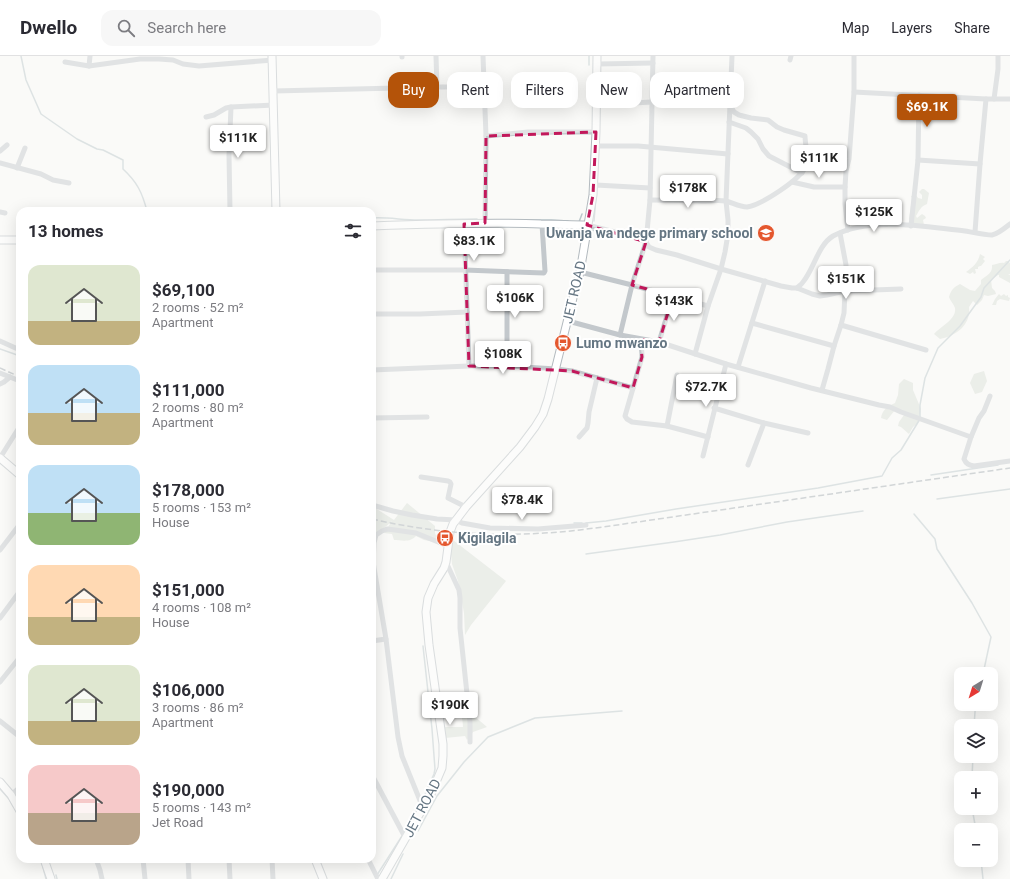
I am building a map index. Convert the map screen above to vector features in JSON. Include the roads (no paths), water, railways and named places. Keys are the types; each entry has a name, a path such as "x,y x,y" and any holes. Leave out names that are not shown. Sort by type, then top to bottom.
{"main road":[{"name":"JET ROAD","path":"596,72 597,56"},
{"path":"272,58 276,207"},
{"name":"JET ROAD","path":"382,879 431,794 442,768 443,744 429,645 426,612 430,591 446,562 450,532 456,520 466,507 535,427 543,414 548,399 580,272 593,195 596,108"},
{"path":"376,226 464,224 588,225"},
{"path":"0,240 16,240"},
{"path":"0,458 16,472"},
{"path":"0,782 12,795 16,803"},
{"path":"45,863 51,879"},
{"path":"317,863 323,879"}],"street":[{"path":"89,66 90,56"},
{"path":"436,56 437,72"},
{"path":"483,56 484,72"},
{"path":"653,56 653,72"},
{"path":"724,56 732,56 731,72"},
{"path":"848,230 844,204 854,92 854,56"},
{"path":"994,99 998,69 998,56"},
{"path":"65,62 89,66 140,59 168,58 183,64 199,66 272,58"},
{"path":"596,64 653,63"},
{"path":"274,91 388,88"},
{"path":"854,92 1010,99"},
{"path":"911,226 918,160 919,95"},
{"path":"975,232 986,99"},
{"path":"206,117 216,114 231,106 274,105"},
{"path":"230,207 229,155 231,106"},
{"path":"485,108 485,224"},
{"path":"620,335 632,285 646,242 650,200 652,108"},
{"path":"695,354 708,306 721,269 728,234 726,201 729,108"},
{"path":"650,200 726,201 745,207 762,202 792,182 802,173 807,161 805,136 777,127 768,120 739,115 734,112 732,108"},
{"path":"729,122 746,128 751,132 758,139 763,149 769,156 802,173"},
{"path":"486,136 528,132 596,132"},
{"path":"0,152 7,145"},
{"path":"595,146 638,146 728,154"},
{"path":"17,168 25,148"},
{"path":"918,160 980,164"},
{"path":"0,163 41,174 53,180 69,183"},
{"path":"792,182 814,187 845,187"},
{"path":"594,187 596,185 650,188"},
{"path":"464,224 469,366"},
{"path":"376,270 465,270 544,273 542,224"},
{"path":"797,288 803,282 824,246 831,238 860,226 874,224 911,226 991,235 1010,224"},
{"path":"588,225 634,237 646,242 649,247 656,250 765,281 797,288 820,296 844,291 901,289"},
{"path":"822,390 844,313 846,265 840,233"},
{"path":"507,272 507,366"},
{"path":"580,272 708,306"},
{"path":"738,367 765,281"},
{"path":"506,291 527,290"},
{"path":"658,342 673,296"},
{"path":"376,314 467,312"},
{"path":"568,321 620,335 658,342 726,364 810,388 890,407 971,437"},
{"path":"752,323 834,346"},
{"path":"841,325 926,350"},
{"path":"633,337 638,341 641,347 642,357 625,416 627,419 632,422 667,426 708,437"},
{"path":"0,341 16,348"},
{"path":"703,456 726,364"},
{"path":"376,370 469,366 507,366 556,369 572,371 633,388"},
{"path":"0,373 16,379"},
{"path":"667,426 677,375"},
{"path":"0,384 10,377"},
{"path":"579,438 587,428 597,378"},
{"path":"990,396 971,437 964,459 968,465 974,466 1010,461"},
{"path":"714,408 764,423 808,433"},
{"path":"376,418 427,417"},
{"path":"748,465 764,423"},
{"path":"0,458 16,432"},
{"path":"421,477 450,482 451,484 448,498 466,507"},
{"path":"376,506 438,520 456,520 462,523 490,528 538,529 586,525"},
{"path":"0,550 16,529"},
{"path":"376,535 387,529 416,533 448,546"},
{"path":"446,562 459,590 460,628 470,722 470,742"},
{"path":"376,575 386,639 398,737 402,756 423,808"},
{"path":"0,618 16,596"},
{"path":"376,640 386,639"},
{"path":"0,682 16,662"},
{"path":"0,721 16,734"},
{"path":"376,783 406,839"},
{"path":"12,795 16,791"},
{"path":"97,863 102,879"},
{"path":"143,863 145,879"},
{"path":"188,863 189,879"},
{"path":"229,863 230,879"},
{"path":"272,863 273,879"},
{"path":"370,863 378,879"}],"waterway":[{"path":"21,56 26,80 41,114 77,139 123,160 123,169 132,178 138,188 146,207"},
{"path":"589,56 589,65"},
{"path":"594,221 596,196"},
{"path":"579,222 582,214"},
{"path":"376,218 418,220 477,219"},
{"path":"487,220 568,221"},
{"path":"571,230 585,230"},
{"path":"589,230 601,231"},
{"path":"586,523 818,488 882,476 892,458 901,450 920,419 920,405 925,378 938,348 960,326 981,297 984,288 1010,260"},
{"path":"0,349 16,355"},
{"path":"931,475 998,465"},
{"path":"937,499 1010,489"},
{"path":"586,554 720,535 787,522 863,511"},
{"path":"914,514 935,539 937,549 972,603 991,637 985,667"},
{"path":"574,523 582,523"},
{"path":"423,646 435,769 423,799"},
{"path":"418,831 437,796 464,762 488,737 535,718 622,711"},
{"path":"975,711 975,719"},
{"path":"972,771 973,763"},
{"path":"0,789 13,806"},
{"path":"405,830 420,804"},
{"path":"973,815 975,823"},
{"path":"377,875 402,836"},
{"path":"391,879 403,854"},
{"path":"42,863 46,879"},
{"path":"982,867 983,879"},
{"path":"56,875 57,879"}],"railway":[{"path":"0,368 16,375"},
{"path":"376,520 436,530 479,534 560,532 1010,468"}],"place":[{"name":"Uwanja wa ndege primary school","path":"766,233"},
{"name":"Lumo mwanzo","path":"563,343"},
{"name":"Kigilagila","path":"445,538"}]}
